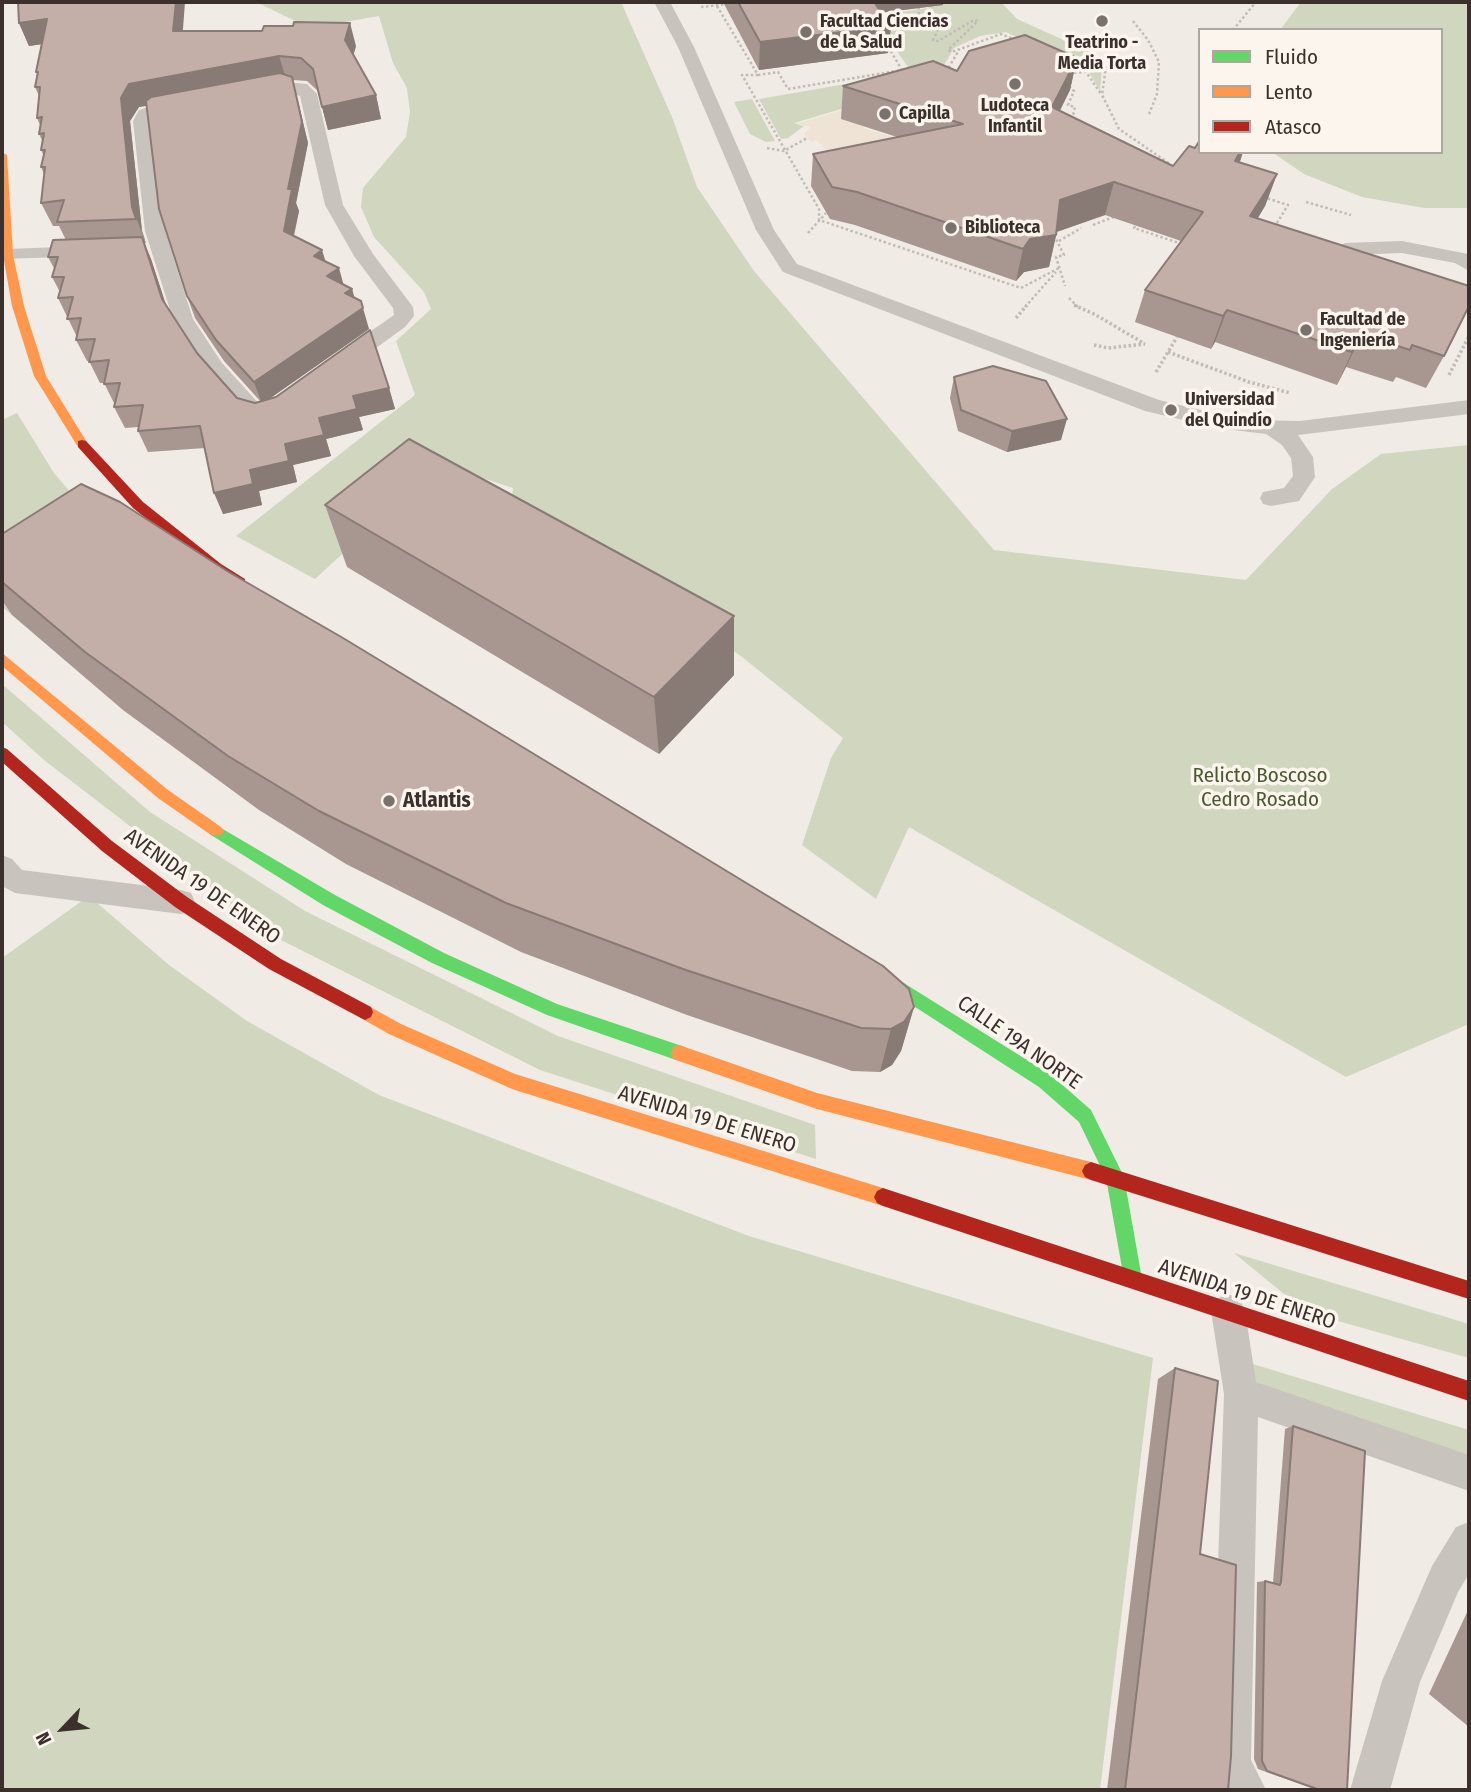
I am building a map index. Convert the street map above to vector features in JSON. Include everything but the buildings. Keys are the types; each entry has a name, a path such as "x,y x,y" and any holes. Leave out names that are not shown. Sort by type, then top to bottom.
{"main road":[{"path":"2,155 7,246 18,306 40,376 77,438 138,505 216,567 251,589"},
{"path":"2,658 163,794 274,867 438,958 552,1010 817,1101 1115,1177 1469,1290"},
{"name":"AVENIDA 19 DE ENERO","path":"2,753 107,846 181,902 275,964 394,1029 512,1081 1003,1235 1469,1391"},
{"name":"CALLE 19A NORTE","path":"859,962 1045,1082 1085,1116 1115,1177 1133,1279"}],"lane":[{"path":"662,2 686,47 765,230 790,268 1153,406 1250,427 1334,425 1467,402"},
{"path":"286,87 301,88 308,94 334,205 364,256 403,307 404,316 274,411 262,415 254,412 215,368 183,319 151,240 142,121 145,114 286,87"},
{"path":"7,246 91,233"},
{"path":"7,246 105,251"},
{"path":"1345,249 1402,247 1461,258 1469,265"},
{"path":"1268,426 1290,440 1302,457 1304,477 1291,495 1271,498"},
{"path":"2,867 15,881 181,902"},
{"path":"1228,1311 1241,1394 1231,1764 1246,1790"},
{"path":"1241,1394 1469,1473"},
{"path":"1370,1790 1401,1681 1445,1579 1469,1540"}],"path":[{"path":"919,2 918,26 923,27 945,15 933,40 938,41 974,20 978,21 948,50 952,52 1001,34 1023,44"},
{"path":"1235,28 1256,2"},
{"path":"700,8 737,3"},
{"path":"717,5 758,75"},
{"path":"1133,21 1148,40 1159,62 1157,94 1149,114"},
{"path":"882,37 902,70 788,89 778,72 742,75 818,209 819,220 1021,288 1059,268"},
{"path":"945,74 960,49"},
{"path":"1102,95 1106,66"},
{"path":"1067,73 1086,72 1102,95 1119,129 1170,164 1167,170 1179,173"},
{"path":"1066,83 1074,91 1068,105 1075,107 1072,120"},
{"path":"784,151 807,138"},
{"path":"1252,194 1288,205 1269,235"},
{"path":"1093,225 1117,216"},
{"path":"1142,218 1134,228 1193,248"},
{"path":"1059,241 1081,228"},
{"path":"1053,234 1065,255 1056,257 1065,286"},
{"path":"1012,322 1059,268"},
{"path":"1069,298 1073,305 1146,344 1108,348 1082,344"},
{"path":"1177,337 1168,352 1250,382 1294,394"}],"green space":[{"name":"Relicto Boscoso Cedro Rosado","path":"256,2 621,2 672,117 697,187 754,271 994,550 1246,580 1332,489 1381,454 1469,445 1469,1024 1346,1077 909,827 876,899 802,845 831,758 843,738 742,657 578,538 511,504 513,488 440,464 315,579 236,536 415,395 396,341 431,309 424,292 374,237 361,207 363,188 406,137 410,112 407,88 393,63 379,16 310,28"},
{"path":"925,2 1001,2 1017,19 1088,51 1102,66 1100,91 1087,69 1060,72 1055,55 1006,32 980,36 954,48 940,72 912,73 873,16 929,8"},
{"path":"1301,2 1469,2 1469,208 1424,208 1362,197 1304,174 1275,154 1443,154 1443,28 1282,28"},
{"path":"898,75 875,99 794,123 804,126 788,138 781,139 759,99"},
{"path":"752,99 775,141 766,142 750,134 734,102"},
{"path":"17,413 54,473 116,546 12,615 2,607 2,420"},
{"path":"2,684 150,812 305,911 558,1036 815,1125 816,1159 540,1070 273,936 44,760 2,722"},
{"path":"89,896 169,965 247,1021 379,1095 749,1236 1153,1358 1100,1790 2,1790 2,958"},
{"path":"1234,1253 1469,1324 1469,1358 1306,1312"},
{"path":"1243,1361 1469,1430 1469,1457 1252,1388"}],"shaded area":[{"path":"877,100 862,126 898,138 830,154 817,140 811,142 804,134 811,127 796,124"}],"traffic: fast":[{"path":"216,831 329,900 438,958 553,1010 679,1053"},
{"path":"867,967 1045,1081 1085,1116 1115,1177 1133,1279"}],"traffic: slow":[{"path":"2,155 8,255 18,306 40,376 82,444"},
{"path":"2,658 163,794 216,831"},
{"path":"365,1012 395,1029 512,1081 883,1197"},
{"path":"679,1053 817,1101 1091,1171"}],"traffic: jam":[{"path":"82,444 138,505 216,567 240,582"},
{"path":"2,753 107,846 181,902 275,964 365,1012"},
{"path":"1091,1171 1469,1290"},
{"path":"883,1197 1469,1391"}],"place":[{"name":"Teatrino - Media Torta","path":"1102,21"},
{"name":"Facultad Ciencias de la Salud","path":"806,32"},
{"name":"Ludoteca Infantil","path":"1015,84"},
{"name":"Capilla","path":"885,114"},
{"name":"Biblioteca","path":"951,228"},
{"name":"Facultad de Ingeniería","path":"1306,330"},
{"name":"Universidad del Quindío","path":"1171,410"},
{"name":"Atlantis","path":"389,801"}]}
